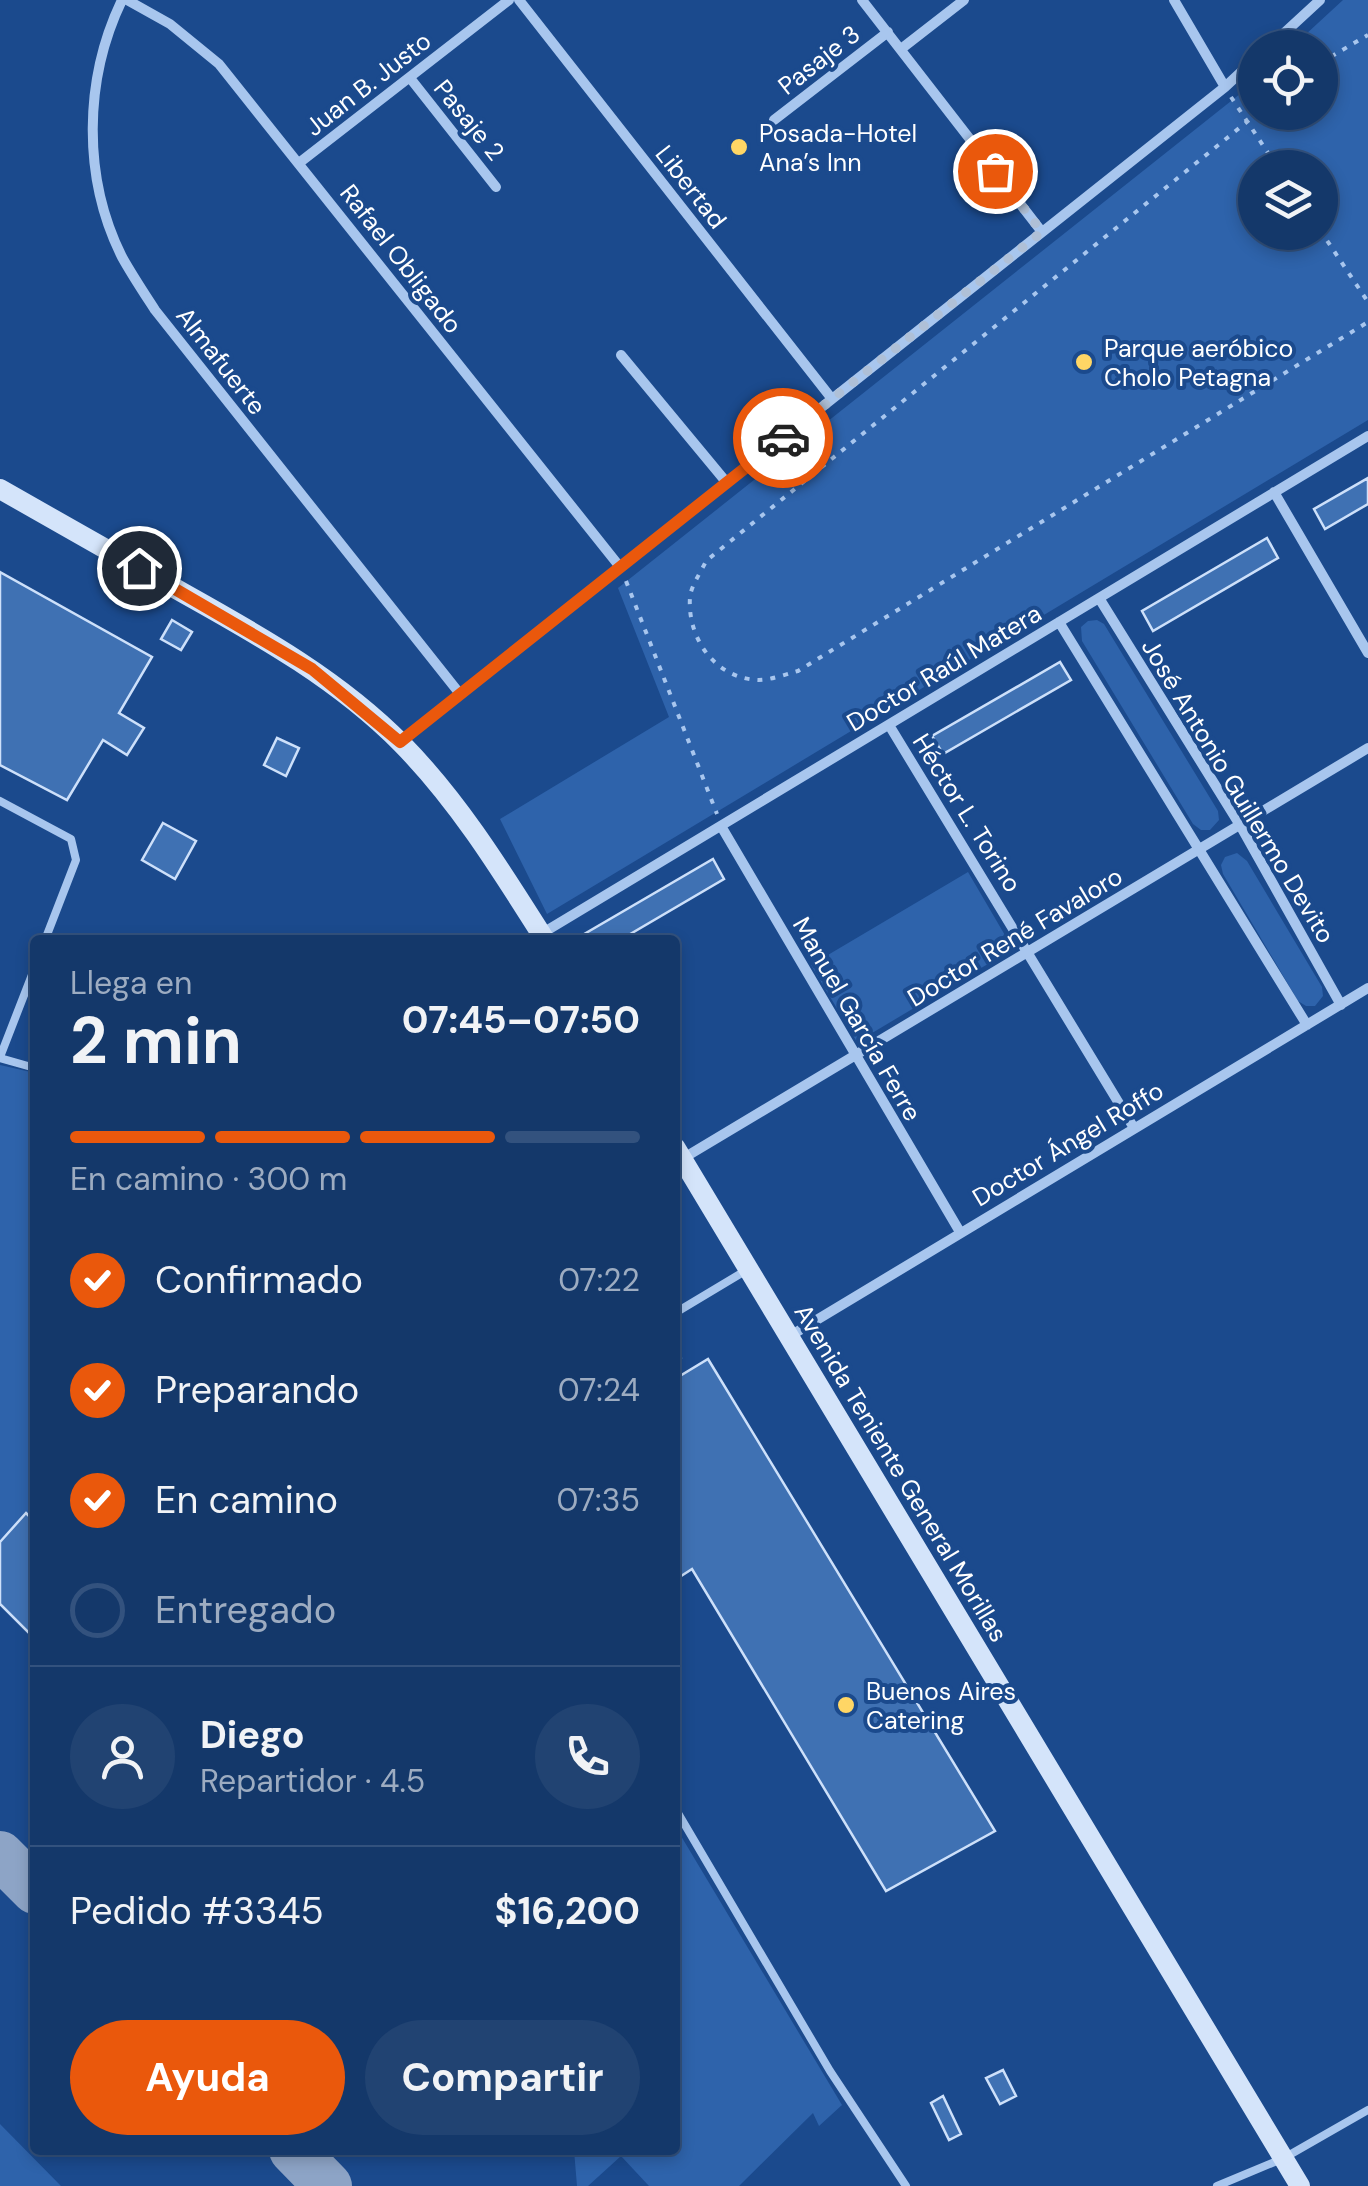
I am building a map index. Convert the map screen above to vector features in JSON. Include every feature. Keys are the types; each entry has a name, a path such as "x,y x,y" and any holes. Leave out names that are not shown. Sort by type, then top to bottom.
{"main road":[{"path":"0,489 312,669 400,742 464,816 542,935"},
{"name":"Avenida Teniente General Morillas","path":"680,1155 1300,2186"}],"street":[{"name":"Rafael Obligado","path":"124,0 170,24 219,64 620,567"},
{"name":"Almafuerte","path":"124,0 110,25 98,65 92,128 99,191 121,254 154,310 460,694"},
{"name":"Juan B. Justo","path":"299,163 509,0"},
{"name":"Libertad","path":"519,0 832,399"},
{"path":"862,0 1042,232"},
{"path":"901,49 964,0"},
{"path":"1174,0 1225,87"},
{"path":"1288,30 1320,0"},
{"name":"Pasaje 3","path":"774,120 888,32"},
{"path":"400,742 1238,75"},
{"name":"Pasaje 2","path":"410,78 496,187"},
{"path":"621,355 727,483"},
{"name":"Doctor Raúl Matera","path":"546,935 1368,436"},
{"path":"1274,492 1368,653"},
{"name":"José Antonio Guillermo Devito","path":"1099,598 1240,825 1340,1005"},
{"path":"1059,622 1308,1025"},
{"name":"Héctor L. Torino","path":"889,724 1134,1128"},
{"name":"Doctor René Favaloro","path":"680,1152 854,1056 1368,748"},
{"name":"Manuel García Ferre","path":"721,826 960,1232"},
{"name":"Doctor Ángel Roffo","path":"790,1336 1368,988"}],"lane":[{"path":"0,800 72,840 76,848 76,860 47,935"},
{"path":"30,979 0,1057 30,1066"},
{"path":"680,1310 749,1269"},
{"path":"680,1816 830,2071 906,2186"},
{"path":"1220,2185 1284,2158 1368,2110"}],"path":[{"path":"1338,52 1368,35"},
{"path":"1225,87 1238,108"},
{"path":"1238,129 706,561 690,595 694,635 709,659 734,675 760,680 798,670 1368,322"},
{"path":"1333,250 1368,302"},
{"path":"620,567 721,826"}],"shaded area":[{"path":"1343,0 1368,0 1368,420 547,914 500,819 669,717 618,588 1238,96 1238,130 1338,130 1338,30 1310,30"},
{"path":"1097,620 1104,624 1218,811 1219,820 1210,830 1193,824 1082,641 1081,627"},
{"path":"1237,853 1247,861 1322,987 1323,996 1315,1006 1298,1001 1223,874 1221,865 1225,857"},
{"path":"968,872 1013,949 857,1042 811,965"},
{"path":"0,1065 30,1072 30,1634 0,1604"},
{"path":"680,1834 842,2105 819,2126 813,2113 739,2186 649,2186 621,2156 588,2186 577,2186 574,2155 680,2155"},
{"path":"0,2124 61,2186 0,2186"}],"building":[{"path":"1368,478 1368,504 1325,529 1314,509"},
{"path":"1267,538 1278,558 1153,631 1142,611"},
{"path":"0,572 152,657 119,713 144,728 127,755 103,740 67,800 0,765"},
{"path":"172,620 192,632 181,650 161,639"},
{"path":"1060,662 1071,680 943,754 932,736"},
{"path":"277,738 299,748 286,776 264,765"},
{"path":"163,823 196,841 175,879 142,860"},
{"path":"713,859 724,879 629,935 583,935"},
{"name":"Buenos Aires Catering","path":"708,1359 995,1831 886,1891 692,1569 680,1577 680,1376"},
{"path":"26,1513 30,1517 30,1634 0,1604 0,1542"},
{"path":"1003,2070 1016,2096 1000,2104 986,2078"},
{"path":"943,2096 961,2134 949,2140 931,2103"}],"taxiway":[{"path":"0,1855 30,1885"},
{"path":"298,2155 328,2186"}],"way so far":[{"path":"783,438 1042,232 995,171"}],"place":[{"name":"Posada-Hotel Ana’s Inn","path":"739,147"},
{"name":"Parque aeróbico Cholo Petagna","path":"1084,362"},
{"name":"Buenos Aires Catering","path":"846,1705"}],"route":[{"path":"139,568 312,669 400,742 783,438"}]}
